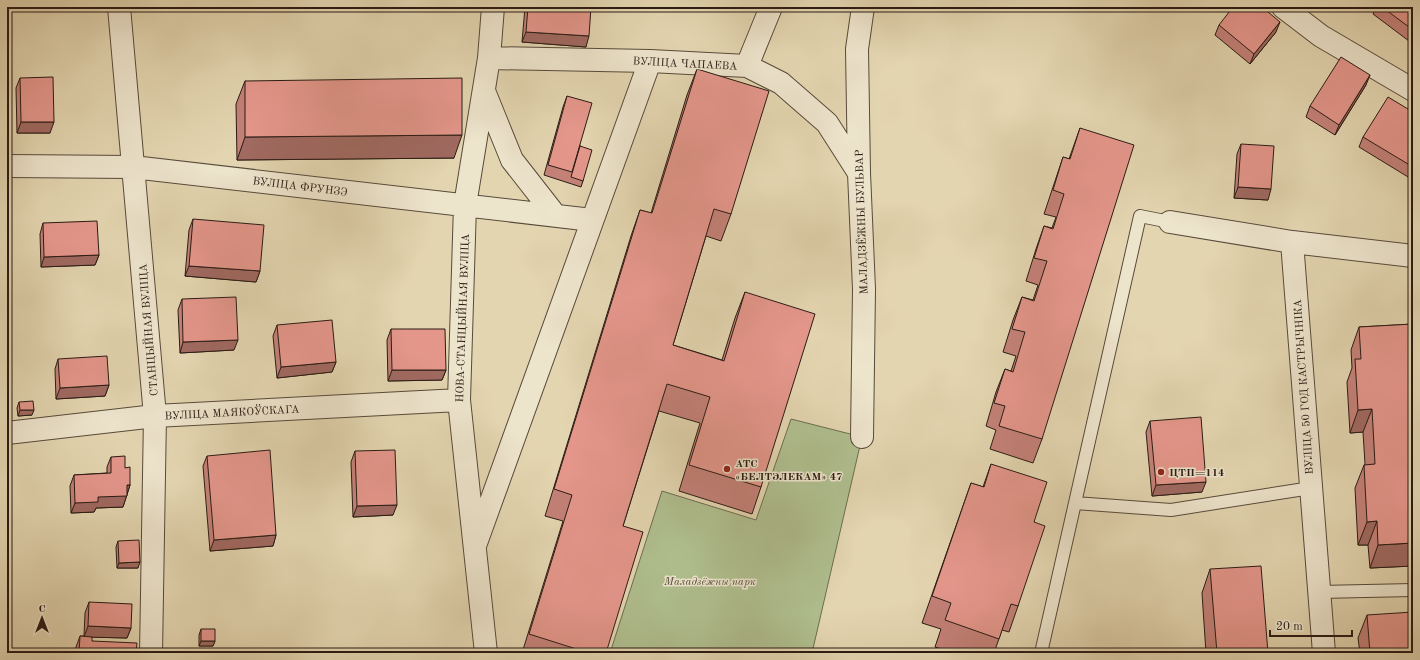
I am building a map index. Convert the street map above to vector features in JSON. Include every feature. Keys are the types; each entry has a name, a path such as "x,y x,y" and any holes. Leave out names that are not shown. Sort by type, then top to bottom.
{"street":[{"name":"СТАНЦЫЙНАЯ ВУЛІЦА","path":"119,7 155,416 151,653"},
{"name":"НОВА-СТАНЦЫЙНАЯ ВУЛІЦА","path":"486,653 459,400 465,205 489,58 493,7"},
{"path":"747,66 771,7"},
{"name":"МАЛАДЗЁЖНЫ БУЛЬВАР","path":"862,437 864,289 859,173 857,49 863,7"},
{"path":"1283,7 1321,36 1413,90"},
{"name":"ВУЛІЦА ЧАПАЕВА","path":"489,58 650,61 747,66 781,83 827,124 859,173"},
{"path":"475,547 650,61"},
{"path":"484,91 512,160 555,216"},
{"name":"ВУЛІЦА ФРУНЗЭ","path":"7,166 133,167 592,220"},
{"path":"1170,222 1292,242 1413,256"},
{"name":"ВУЛІЦА 50 ГОД КАСТРЫЧНІКА","path":"1292,242 1324,653"},
{"name":"ВУЛІЦА МАЯКОЎСКАГА","path":"7,432 155,416 459,400"}],"lane":[{"path":"1041,653 1140,216 1170,222"},
{"path":"1075,503 1171,510 1311,488"},
{"path":"1319,592 1413,590"}],"green space":[{"name":"Маладзёжны парк","path":"791,419 862,437 812,653 610,653 662,491 756,520"}],"building":[{"path":"528,7 591,7 589,36 526,32"},
{"path":"1233,7 1262,7 1280,22 1254,54 1219,25"},
{"path":"1382,7 1413,7 1413,30"},
{"path":"1341,57 1370,75 1339,125 1310,106"},
{"path":"697,69 769,91 731,214 714,209 673,345 724,361 745,292 815,314 761,487 689,465 710,397 667,384 623,526 643,532 606,653 589,653 529,634 572,495 554,489 640,210 652,213"},
{"path":"53,77 54,122 21,122 20,78"},
{"path":"462,78 462,135 245,137 245,81"},
{"path":"567,96 592,103 572,172 548,165"},
{"path":"1388,97 1413,112 1413,167 1363,137"},
{"path":"1080,128 1134,145 1042,439 999,426 1005,406 994,403 1005,369 1013,372 1025,332 1012,329 1022,297 1034,301 1047,261 1034,258 1044,226 1053,229 1064,194 1053,190 1063,157 1070,159"},
{"path":"1241,144 1274,146 1271,189 1238,187"},
{"path":"580,146 592,150 583,181 571,177"},
{"path":"193,219 264,225 260,271 189,266"},
{"path":"97,221 99,255 44,257 43,223"},
{"path":"236,297 238,340 183,342 182,299"},
{"path":"332,320 336,362 281,367 277,325"},
{"path":"1413,324 1413,543 1378,545 1377,521 1367,522 1364,465 1375,464 1372,409 1358,410 1355,359 1361,359 1359,327"},
{"path":"391,329 445,329 446,370 392,370"},
{"path":"107,356 109,385 60,388 58,359"},
{"path":"33,401 34,410 20,410 19,402"},
{"path":"1201,417 1206,482 1156,485 1150,421"},
{"path":"270,450 276,535 214,540 207,456"},
{"path":"395,450 397,505 357,506 355,451"},
{"path":"125,456 125,468 130,467 130,485 127,485 127,496 98,497 98,502 75,503 74,475 111,473 111,457"},
{"path":"991,464 1047,482 1034,522 1045,526 1018,606 1011,604 999,639 945,620 951,603 932,596 971,483 984,487"},
{"path":"7,476 10,476 10,507 7,507"},
{"path":"139,540 140,562 119,563 118,541"},
{"path":"1261,566 1268,653 1217,653 1210,569"},
{"path":"89,602 132,604 131,628 88,626"},
{"path":"1413,612 1413,653 1370,653 1367,615"},
{"path":"201,629 215,629 215,641 201,641"},
{"path":"80,636 92,637 92,641 137,643 136,653 79,653"}],"place":[{"name":"АТС «БЕЛТЭЛЕКАМ» 47","path":"727,469"},
{"name":"ЦТП=114","path":"1161,472"}]}
